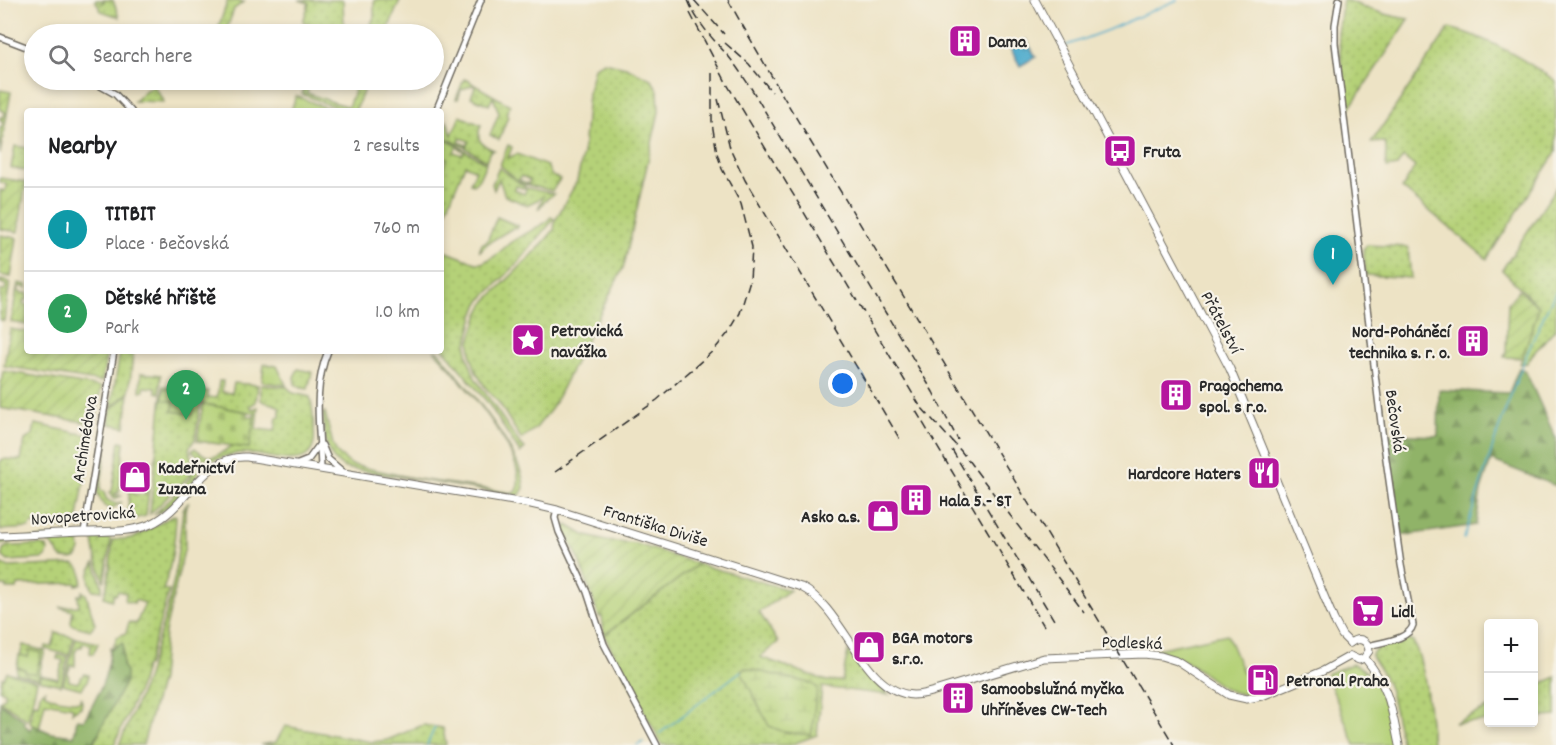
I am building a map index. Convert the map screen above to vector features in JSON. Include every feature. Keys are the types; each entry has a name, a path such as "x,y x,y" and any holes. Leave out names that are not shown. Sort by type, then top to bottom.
{"main road":[{"name":"Přátelství","path":"1035,0 1230,369 1334,621 1350,643"},
{"name":"Novopetrovická","path":"0,536 130,530 154,523 169,512 204,475 227,460 247,457 358,476"},
{"name":"Františka Diviše","path":"358,476 516,501 557,510 806,590 826,606 880,680 898,690"},
{"path":"1360,639 1368,646 1369,651 1365,658 1356,660 1350,656 1348,651 1350,643 1360,639"},
{"name":"Podleská","path":"898,690 915,695 924,694 1044,658 1144,654 1177,661 1229,694 1247,699 1262,696 1323,671 1350,656"},
{"path":"1365,658 1386,689 1398,745"}],"street":[{"path":"437,108 481,0"},
{"name":"Bečovská","path":"1339,0 1334,34 1382,431 1401,565 1412,620 1412,630 1403,636 1368,646"},
{"path":"0,37 24,46"},
{"path":"108,90 128,108"},
{"name":"Archimédova","path":"84,532 114,354"},
{"path":"321,470 318,393 320,374 327,354"},
{"path":"292,465 308,460 320,441"},
{"path":"320,441 332,464 345,472 358,476"},
{"path":"557,510 555,518 559,532 587,592 604,644 657,745"}],"green space":[{"path":"95,0 104,0 101,5 105,0 113,0 119,17 101,11"},
{"path":"228,0 244,2 234,9 229,24 220,24"},
{"path":"299,0 343,0 344,24 303,22 309,3"},
{"path":"374,0 400,0 390,24 371,24 374,17"},
{"path":"1343,0 1409,19 1347,112 1338,33"},
{"path":"1449,28 1491,43 1556,81 1556,152 1487,259 1402,188 1415,167 1403,157 1397,166 1387,168 1385,142 1371,143"},
{"path":"604,62 626,67 651,79 658,90 659,112 624,266 552,408 536,428 521,439 499,403 476,372 471,356 470,341 486,301 554,230 555,221 577,181 583,154 588,93 594,67"},
{"path":"464,79 510,105 499,140 490,135 499,113 493,97 489,105 471,97 475,87 472,85 461,90 456,99"},
{"path":"0,90 11,92 0,154 0,127 2,128 3,122 0,121 0,117 4,117 5,112 0,110"},
{"path":"146,90 156,90 164,102 134,101"},
{"path":"304,90 308,90 307,93 348,107 354,90 364,90 356,108 337,108 302,94"},
{"path":"296,96 327,108 292,108"},
{"path":"460,116 481,125 480,141 494,150 490,151 486,161 466,148 469,141 460,138 459,142 466,145 465,147 444,137 447,121 452,135"},
{"path":"444,139 457,145 454,152 462,155 464,151 458,146 486,163 479,179 473,184 470,183 476,170 465,165 444,216 444,166 447,158 444,158"},
{"path":"508,145 512,147 508,158 517,154 547,166 552,176 560,179 552,191 523,184 520,180 528,184 530,180 521,176 518,181 500,165"},
{"path":"15,146 24,148 24,170 11,168"},
{"path":"499,168 525,187 525,189 516,186 515,190 524,194 527,188 554,194 538,209 543,197 527,205 505,196 499,179 494,190 492,184"},
{"path":"0,178 24,182 18,232 0,229 0,190 5,191 6,184 0,182"},
{"path":"1556,188 1556,328 1527,363 1520,364 1539,307 1502,270"},
{"path":"497,217 518,226 488,243 479,252 482,244 487,241"},
{"path":"551,217 554,219 518,263 480,301 467,343 467,355 475,378 525,448 520,453 488,403 444,350 444,251 476,263 482,263 495,256 511,242 545,223"},
{"path":"0,235 17,238 11,277 0,275"},
{"path":"1367,245 1408,247 1411,278 1366,275 1363,249"},
{"path":"0,280 10,282 4,321 0,320 0,291 5,291 6,285 0,283"},
{"path":"18,283 24,284 24,287 19,286 18,292 24,294 24,324 11,322"},
{"path":"1519,290 1539,307 1522,358 1504,357 1508,303"},
{"path":"10,329 24,331 24,354 97,354 103,356 107,354 102,382 4,366"},
{"path":"120,354 133,354 129,392 111,407"},
{"path":"438,354 440,354 490,417 514,456 524,488 519,496 345,468 329,451 324,429 323,413 325,412 333,445 338,454 352,465 418,479 514,493 518,480 514,462 505,442 459,379"},
{"path":"264,364 277,366 286,385 263,382"},
{"path":"1519,368 1525,370 1556,439 1556,486 1491,460 1481,490 1476,525 1400,536 1386,434 1438,436 1439,390 1509,393"},
{"path":"298,369 312,372 308,389 295,384 294,377"},
{"path":"3,371 101,387 95,424 0,408"},
{"path":"141,373 161,375 160,393 156,392 156,388 144,387 144,391 140,391"},
{"path":"219,381 223,381 222,392 232,393 234,383 258,385 256,402 250,406 252,409 258,407 256,429 275,431 277,417 280,417 278,406 261,400 261,385 287,387 293,393 310,397 314,445 309,454 291,460 236,453 212,460 200,457 192,451 195,448 210,457 218,455 231,446 249,448 255,413 202,404 204,391 208,391 208,397 217,398"},
{"path":"163,386 176,388 173,411 192,414 196,390 202,391 195,439 189,448 192,462 190,475 150,514"},
{"path":"176,388 196,390 192,414 173,411 174,401 163,400 164,389 175,390"},
{"path":"129,394 125,427 109,424 111,409"},
{"path":"203,404 248,412 248,416 254,417 249,448 197,441"},
{"path":"35,424 92,436 77,523 74,527 41,528 33,523 29,528 0,530 0,462 3,459 21,460 25,440 33,435"},
{"path":"106,439 108,439 100,490 104,491 110,501 122,502 111,509 104,506 97,493"},
{"path":"120,441 124,442 119,493 114,495 121,496 114,499 109,492 112,492"},
{"path":"195,459 199,469 193,482 174,502 154,515 191,478"},
{"path":"130,488 134,489 133,494 145,495 146,489 149,489 146,516 134,520 127,516"},
{"path":"189,502 185,510 185,546 165,632 161,679 143,745 119,745 145,683 166,614 175,575 183,509"},
{"path":"174,515 176,516 175,535 169,572 163,590 169,590 148,665 145,667 140,686 114,745 92,745 98,736 123,668 123,644 121,643 110,651 110,647 113,648 117,637 126,633 129,622 136,624 145,603 135,600 134,603 125,601 126,593 118,591 112,600 104,597 113,540 134,538"},
{"path":"567,525 584,535 606,541 637,544 698,564 604,635 602,616 599,617 578,557 563,529"},
{"path":"73,537 79,541 80,550 77,557 73,559 62,558 53,546 45,541 24,540 0,545 0,540"},
{"path":"109,538 111,541 104,582 96,558 93,540"},
{"path":"41,545 47,547 48,551 46,557 42,559 8,561 2,556 3,549 8,546"},
{"path":"0,563 9,567 75,564 79,568 82,581 81,584 76,585 76,583 18,585 17,589 7,589 6,586 0,586"},
{"path":"95,563 102,591 93,590 89,580"},
{"path":"698,564 790,590 759,612 778,642 760,657 827,681 842,681 848,651 889,695 822,687 817,735 790,745 662,745 604,635"},
{"path":"82,591 86,594 95,624 90,630 72,625 73,611 60,607 79,606 78,595 82,595"},
{"path":"56,633 74,637 69,655 45,649 46,646 52,647"},
{"path":"1227,634 1252,694 1226,689 1189,663 1152,650"},
{"path":"76,638 98,643 93,654 90,653 91,645 83,643 75,653 75,666 71,665 68,672 69,681 77,683 84,674 89,675 81,689 63,684"},
{"path":"1407,639 1413,641 1418,652 1427,692 1432,745 1402,745 1390,691 1384,676 1371,656 1382,646"},
{"path":"121,643 123,644 123,667 126,671 126,681 92,745 0,745 0,703 25,721 24,724 30,730 33,725 51,733 74,736 77,719 84,720 101,687 110,651"},
{"path":"23,645 45,651 42,662 39,661 41,653 30,651 36,674 39,663 42,663 38,679 16,673 17,667 25,669 28,658 20,656"},
{"path":"30,650 41,653 36,674 25,672 25,669 17,667 19,655 28,657"},
{"path":"58,655 68,657 61,685 39,680 40,675 58,679 63,660 57,659"},
{"path":"1352,664 1363,669 1379,687 1384,697 1395,745 1355,745 1326,674"},
{"path":"745,668 813,684 818,689 811,735 784,732 769,726 741,671"},
{"path":"7,672 37,681 28,720 0,701 5,697 5,692 0,690 2,678"},
{"path":"1556,677 1556,716 1538,718 1538,685"},
{"path":"45,690 45,694 57,699 79,702 81,698 81,707 72,712 73,707 45,702 39,729 30,723 34,703 38,704 40,694"},
{"path":"1484,710 1484,721 1454,723"},
{"path":"423,725 443,728 446,745 260,745 276,742 285,726 372,742 387,740"}],"water":[{"path":"1026,40 1036,57 1020,66 1011,49"}],"waterway":[{"path":"1065,46 1177,0"},
{"path":"1464,539 1516,382 1556,291"},
{"path":"660,733 741,671"},
{"path":"427,745 435,727"},
{"path":"637,745 643,742"}],"railway":[{"path":"688,0 711,37 751,88 933,392 958,440"},
{"path":"694,0 724,34"},
{"path":"728,0 783,96 1174,745"},
{"path":"690,13 727,84 920,406 961,451 1084,612"},
{"path":"725,43 749,64 772,92"},
{"path":"555,472 657,400 714,350 729,332 740,313 750,280 752,247 741,204 722,169 717,153 712,123 712,72"},
{"path":"718,99 730,148 745,180 901,441"},
{"path":"916,411 1044,626"},
{"path":"952,450 1054,620"}],"place":[{"name":"Dama","path":"965,41"},
{"name":"Fruta","path":"1120,151"},
{"name":"TITBIT","path":"1333,285"},
{"name":"Petrovická navážka","path":"528,340"},
{"name":"Nord-Poháněcí technika s. r. o.","path":"1473,341"},
{"name":"Pragochema spol. s r.o.","path":"1176,395"},
{"name":"Dětské hřiště","path":"186,420"},
{"name":"Hardcore Haters","path":"1264,473"},
{"name":"Kadeřnictví Zuzana","path":"135,477"},
{"name":"Hala 5 - ST","path":"916,500"},
{"name":"Asko a.s.","path":"883,516"},
{"name":"Lidl","path":"1368,611"},
{"name":"BGA motors s.r.o.","path":"869,647"},
{"name":"Petronal Praha","path":"1263,680"},
{"name":"Samoobslužná myčka Uhříněves CW-Tech","path":"958,698"}]}
